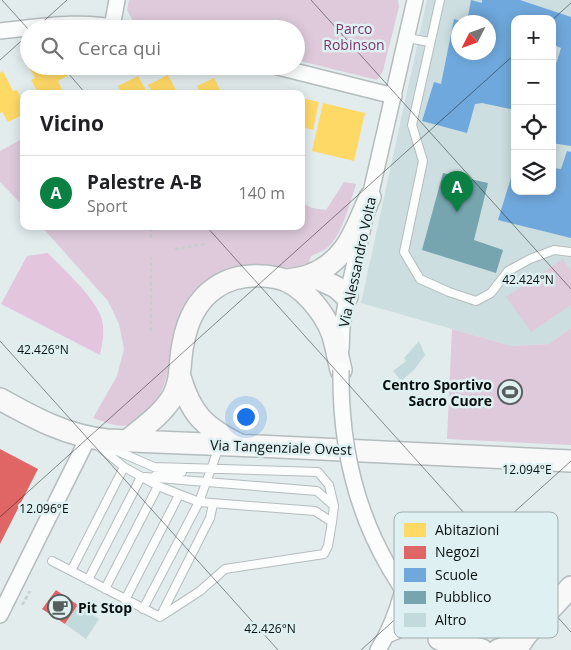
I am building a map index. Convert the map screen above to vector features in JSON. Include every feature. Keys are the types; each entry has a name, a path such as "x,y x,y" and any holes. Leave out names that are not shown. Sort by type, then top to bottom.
{"main road":[{"path":"307,284 329,266 347,247 370,197"},
{"path":"127,440 146,426 167,406 180,377 183,343 189,320 204,296 216,286 238,278 263,276 336,287 347,297"},
{"path":"307,284 332,333 341,370"},
{"path":"180,377 188,401 199,417 220,435 241,445"},
{"name":"Via Tangenziale Ovest","path":"0,399 62,431 88,438 566,463"},
{"path":"558,602 571,588"},
{"path":"440,639 482,650"},
{"path":"498,650 521,643"}],"street":[{"path":"116,20 117,0"},
{"name":"Via Alessandro Volta","path":"394,575 366,521 353,481 343,427 342,327 347,297 415,0"},
{"path":"0,31 20,29"},
{"path":"305,74 394,96"},
{"path":"0,615 88,438"},
{"path":"378,650 388,635 394,620"},
{"path":"388,635 394,633"}],"lane":[{"path":"440,0 412,125 422,161 404,252 420,279 476,301 491,292 508,271 554,250 571,252"},
{"path":"407,38 430,42"},
{"path":"88,438 124,467 141,477 158,486 199,502 315,511 332,522"},
{"path":"88,438 154,467 318,472 329,485 334,506 328,546 324,554 225,569 200,591 160,617"},
{"path":"143,609 199,502 219,445"},
{"path":"71,571 124,467"},
{"path":"141,477 212,468"},
{"path":"141,477 317,491 334,506"},
{"path":"88,580 141,477"},
{"path":"105,589 158,486"},
{"path":"125,600 179,495"},
{"path":"160,617 210,518 213,504"},
{"path":"52,561 160,617"}],"path":[{"path":"151,238 152,230"},
{"path":"175,249 206,244"},
{"path":"151,256 151,331"},
{"path":"22,606 30,591"}],"shaded area":[{"path":"427,0 571,0 571,328 549,344 512,346 361,303"},
{"path":"48,253 87,294 99,312 103,329 100,355 1,304 27,256"}],"green space":[{"name":"Parco Robinson","path":"129,0 398,0 399,7 383,71 377,80 305,62 305,20 132,20 127,10"},
{"path":"20,140 20,203 0,182 0,151"},
{"path":"344,182 356,184 343,224 335,238 329,246 311,256 308,266 254,269 226,274 203,283 192,293 185,302 181,312 164,385 159,397 141,418 123,426 93,418 117,376 124,349 119,324 108,301 45,230 305,230 305,204 312,208 326,210"},
{"path":"563,259 571,271 571,305 531,332 506,297"},
{"name":"Centro Sportivo Sacro Cuore","path":"571,328 571,445 447,439 452,329 512,346 549,344"}],"building: Abitazioni":[{"path":"3,71 13,91 17,90 20,96 20,116 8,122 2,112 0,113 0,73"},
{"path":"33,75 69,75 58,81 62,90 37,90 31,80 35,78"},
{"path":"168,75 176,90 151,90 148,85"},
{"path":"138,76 146,90 120,90 118,86"},
{"path":"214,78 220,90 199,90 197,86"},
{"path":"305,99 319,102 313,130 305,128"},
{"path":"323,103 365,113 354,161 312,151"}],"building: Negozi":[{"path":"0,449 38,469 0,544"},
{"name":"Pit Stop","path":"56,590 78,605 65,624 42,609"}],"building: Scuole":[{"path":"471,0 482,3 482,0 520,0 571,17 571,146 556,144 556,64 561,48 556,46 556,15 511,15 511,109 482,103 475,104 467,133 422,121 434,82 441,84 451,34 451,60 496,60 496,15 468,15"},
{"path":"567,151 571,152 571,238 498,220 511,178 511,195 556,195 556,168 561,169"}],"building: Pubblico":[{"path":"443,173 488,183 474,240 503,250 496,273 422,250"}],"building: Altro":[{"path":"419,341 425,355 414,370 401,381 393,371 406,361 404,358"},
{"path":"78,605 99,619 86,639 65,624"}],"place":[{"name":"Palestre A-B","path":"457,212"},
{"name":"Centro Sportivo Sacro Cuore","path":"510,392"},
{"name":"Pit Stop","path":"60,607"}]}
